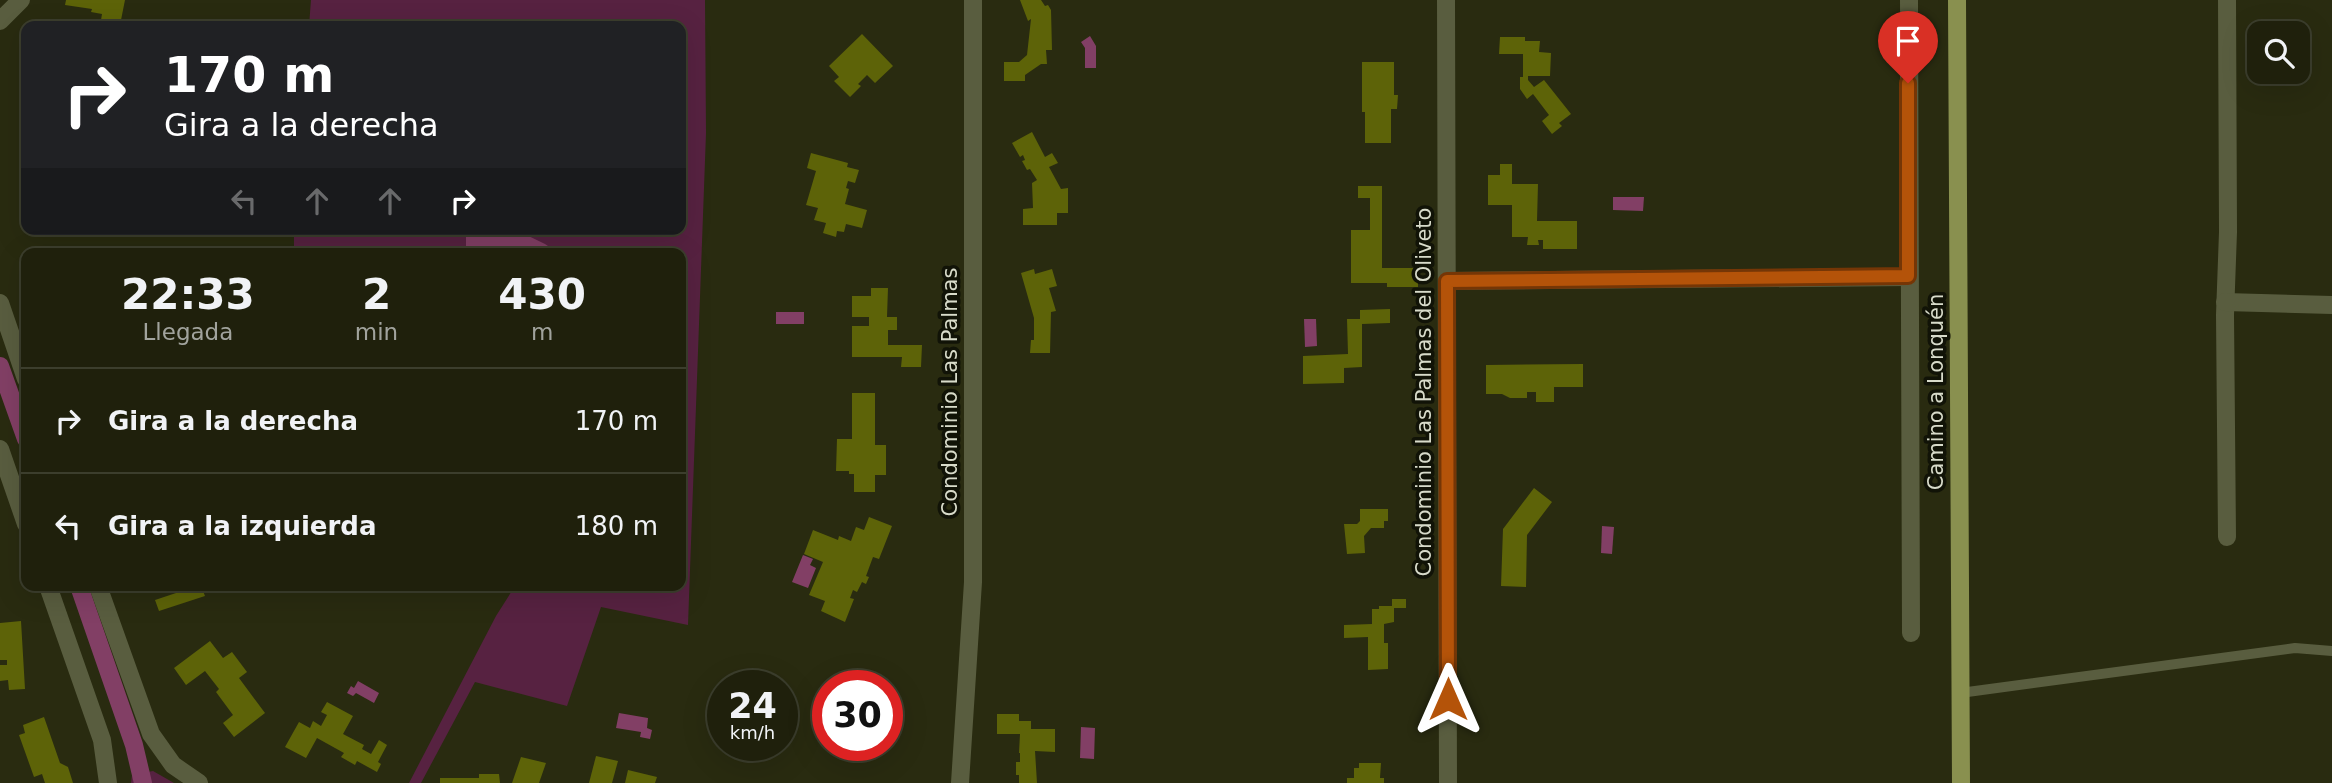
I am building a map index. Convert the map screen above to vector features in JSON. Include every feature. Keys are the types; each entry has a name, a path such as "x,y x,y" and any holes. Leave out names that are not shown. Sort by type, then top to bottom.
{"main road":[{"name":"Camino a Lonquén","path":"1957,0 1961,783"}],"street":[{"path":"0,21 21,0"},
{"name":"Condominio Las Palmas","path":"960,783 973,582 973,0"},
{"name":"Condominio Las Palmas del Oliveto","path":"1446,0 1448,783"},
{"path":"1909,0 1911,634"},
{"path":"2227,0 2227,537"},
{"path":"1447,281 1908,276"},
{"path":"2225,302 2332,305"},
{"path":"0,303 21,364"},
{"path":"0,449 21,510"},
{"path":"50,591 102,740 108,783"},
{"path":"100,591 151,734 173,765 199,783"}],"lane":[{"path":"1960,693 2295,648 2332,651"}],"shaded area":[{"path":"311,0 705,0 706,133 688,625 601,607 567,706 475,682 421,783 409,783 496,616 512,591 686,591 686,248 294,248 294,235 686,235 686,21 309,21"},
{"path":"1090,36 1096,46 1096,68 1085,68 1085,48 1081,42"},
{"path":"1613,197 1644,197 1643,211 1613,210"},
{"path":"526,235 551,248 466,248 466,237"},
{"path":"776,312 804,312 804,324 776,324"},
{"path":"1304,319 1316,319 1317,346 1305,347"},
{"path":"1602,526 1614,527 1612,554 1601,553"},
{"path":"803,555 813,559 810,565 816,568 808,588 792,582"},
{"path":"358,681 379,693 374,703 356,693 353,696 347,693"},
{"path":"619,713 648,718 647,728 652,730 650,739 640,737 641,732 616,728"},
{"path":"1081,727 1095,728 1094,759 1080,758"},
{"path":"153,771 174,783 131,783 132,775"}],"building":[{"path":"66,0 125,0 121,20 126,21 101,21 102,14 91,12 92,9 65,5"},
{"path":"1020,0 1041,0 1045,6 1048,5 1051,10 1052,50 1046,50 1047,64 1041,64 1025,75 1025,81 1004,81 1004,62 1019,62 1027,55 1031,19 1028,21"},
{"path":"862,34 893,66 875,83 867,75 850,97 834,81 839,77 829,66"},
{"path":"1500,37 1525,37 1525,41 1540,41 1539,52 1551,53 1550,76 1528,76 1528,80 1534,87 1544,80 1571,114 1559,123 1562,126 1552,134 1542,121 1549,115 1533,94 1527,99 1520,89 1523,54 1499,54"},
{"path":"1362,62 1394,62 1394,95 1398,95 1397,109 1391,109 1391,143 1365,143"},
{"path":"1032,132 1045,157 1052,153 1058,163 1049,167 1061,189 1068,188 1068,213 1057,213 1057,225 1023,225 1023,209 1033,208 1032,183 1037,180 1030,169 1027,170 1022,161 1025,160 1023,155 1020,157 1012,143"},
{"path":"811,153 848,163 847,167 859,170 855,183 848,181 845,204 867,210 862,228 846,224 844,232 837,231 836,237 823,233 826,223 814,220 818,208 806,205 816,171 807,168"},
{"path":"1500,164 1512,164 1512,184 1538,184 1537,221 1577,221 1577,249 1543,249 1543,240 1538,240 1539,245 1527,245 1528,237 1512,237 1512,205 1488,205 1488,175 1500,175"},
{"path":"1358,186 1382,186 1382,268 1418,268 1418,287 1387,287 1387,283 1351,283 1351,230 1370,230 1370,198 1358,198"},
{"path":"1034,269 1035,274 1052,269 1057,286 1049,288 1056,311 1051,312 1050,353 1030,353 1031,340 1034,340 1034,318 1021,273"},
{"path":"871,288 888,288 887,317 897,317 897,330 888,330 888,345 922,345 921,367 901,367 902,357 852,357 852,326 869,326 869,317 852,317 852,296 871,296"},
{"path":"1390,309 1390,323 1362,324 1362,367 1344,368 1344,383 1303,384 1303,356 1348,354 1347,319 1360,319 1360,310"},
{"path":"1583,364 1583,387 1554,387 1554,402 1536,402 1536,392 1527,392 1527,398 1486,394 1486,365"},
{"path":"852,393 875,393 875,445 886,445 886,475 875,475 875,492 854,492 854,474 849,474 849,471 836,471 837,439 852,439"},
{"path":"1534,488 1552,502 1527,535 1526,587 1501,586 1503,529"},
{"path":"1360,509 1388,509 1388,521 1384,521 1384,528 1371,528 1364,536 1365,553 1347,554 1344,524 1357,524 1360,521"},
{"path":"869,517 892,526 879,559 873,557 866,584 862,582 857,592 853,590 850,598 854,599 845,622 821,611 825,601 809,595 823,562 804,554 813,530 838,540 839,536 851,541 856,527 864,530"},
{"path":"203,591 205,596 159,611 155,600 179,592"},
{"path":"1392,599 1406,599 1406,608 1394,608 1394,622 1384,624 1384,643 1388,643 1388,669 1368,670 1368,637 1344,638 1344,625 1372,624 1372,609 1392,606"},
{"path":"21,621 25,689 9,690 8,680 0,681 0,665 7,665 7,660 0,660 0,623"},
{"path":"210,641 223,658 232,652 247,672 239,678 265,713 234,737 223,723 233,715 216,692 219,689 205,671 186,685 174,668"},
{"path":"327,702 353,716 343,734 364,745 362,749 371,754 379,740 387,745 378,762 381,764 377,772 357,761 355,765 341,757 344,753 317,738 306,758 285,747 299,722 310,728 313,721 321,726 327,715 321,712"},
{"path":"997,714 1019,714 1019,721 1031,721 1031,729 1055,729 1055,752 1035,751 1037,783 1019,783 1016,762 1020,762 1020,734 997,734"},
{"path":"44,717 60,763 68,767 73,783 45,783 42,774 34,777 19,735 25,733 23,725"},
{"path":"596,756 618,761 612,783 589,783"},
{"path":"521,757 546,763 539,783 512,783"},
{"path":"1359,763 1381,763 1380,778 1384,778 1384,783 1347,783 1347,778 1354,778 1354,768 1359,768"},
{"path":"628,770 657,777 655,783 625,783"},
{"path":"479,774 499,774 500,783 440,783 440,778 479,778"}],"waterway":[{"path":"0,366 21,425"},
{"path":"81,591 134,745 143,783"}],"route":[{"path":"1448,699 1447,281 1908,276 1908,83"}]}
